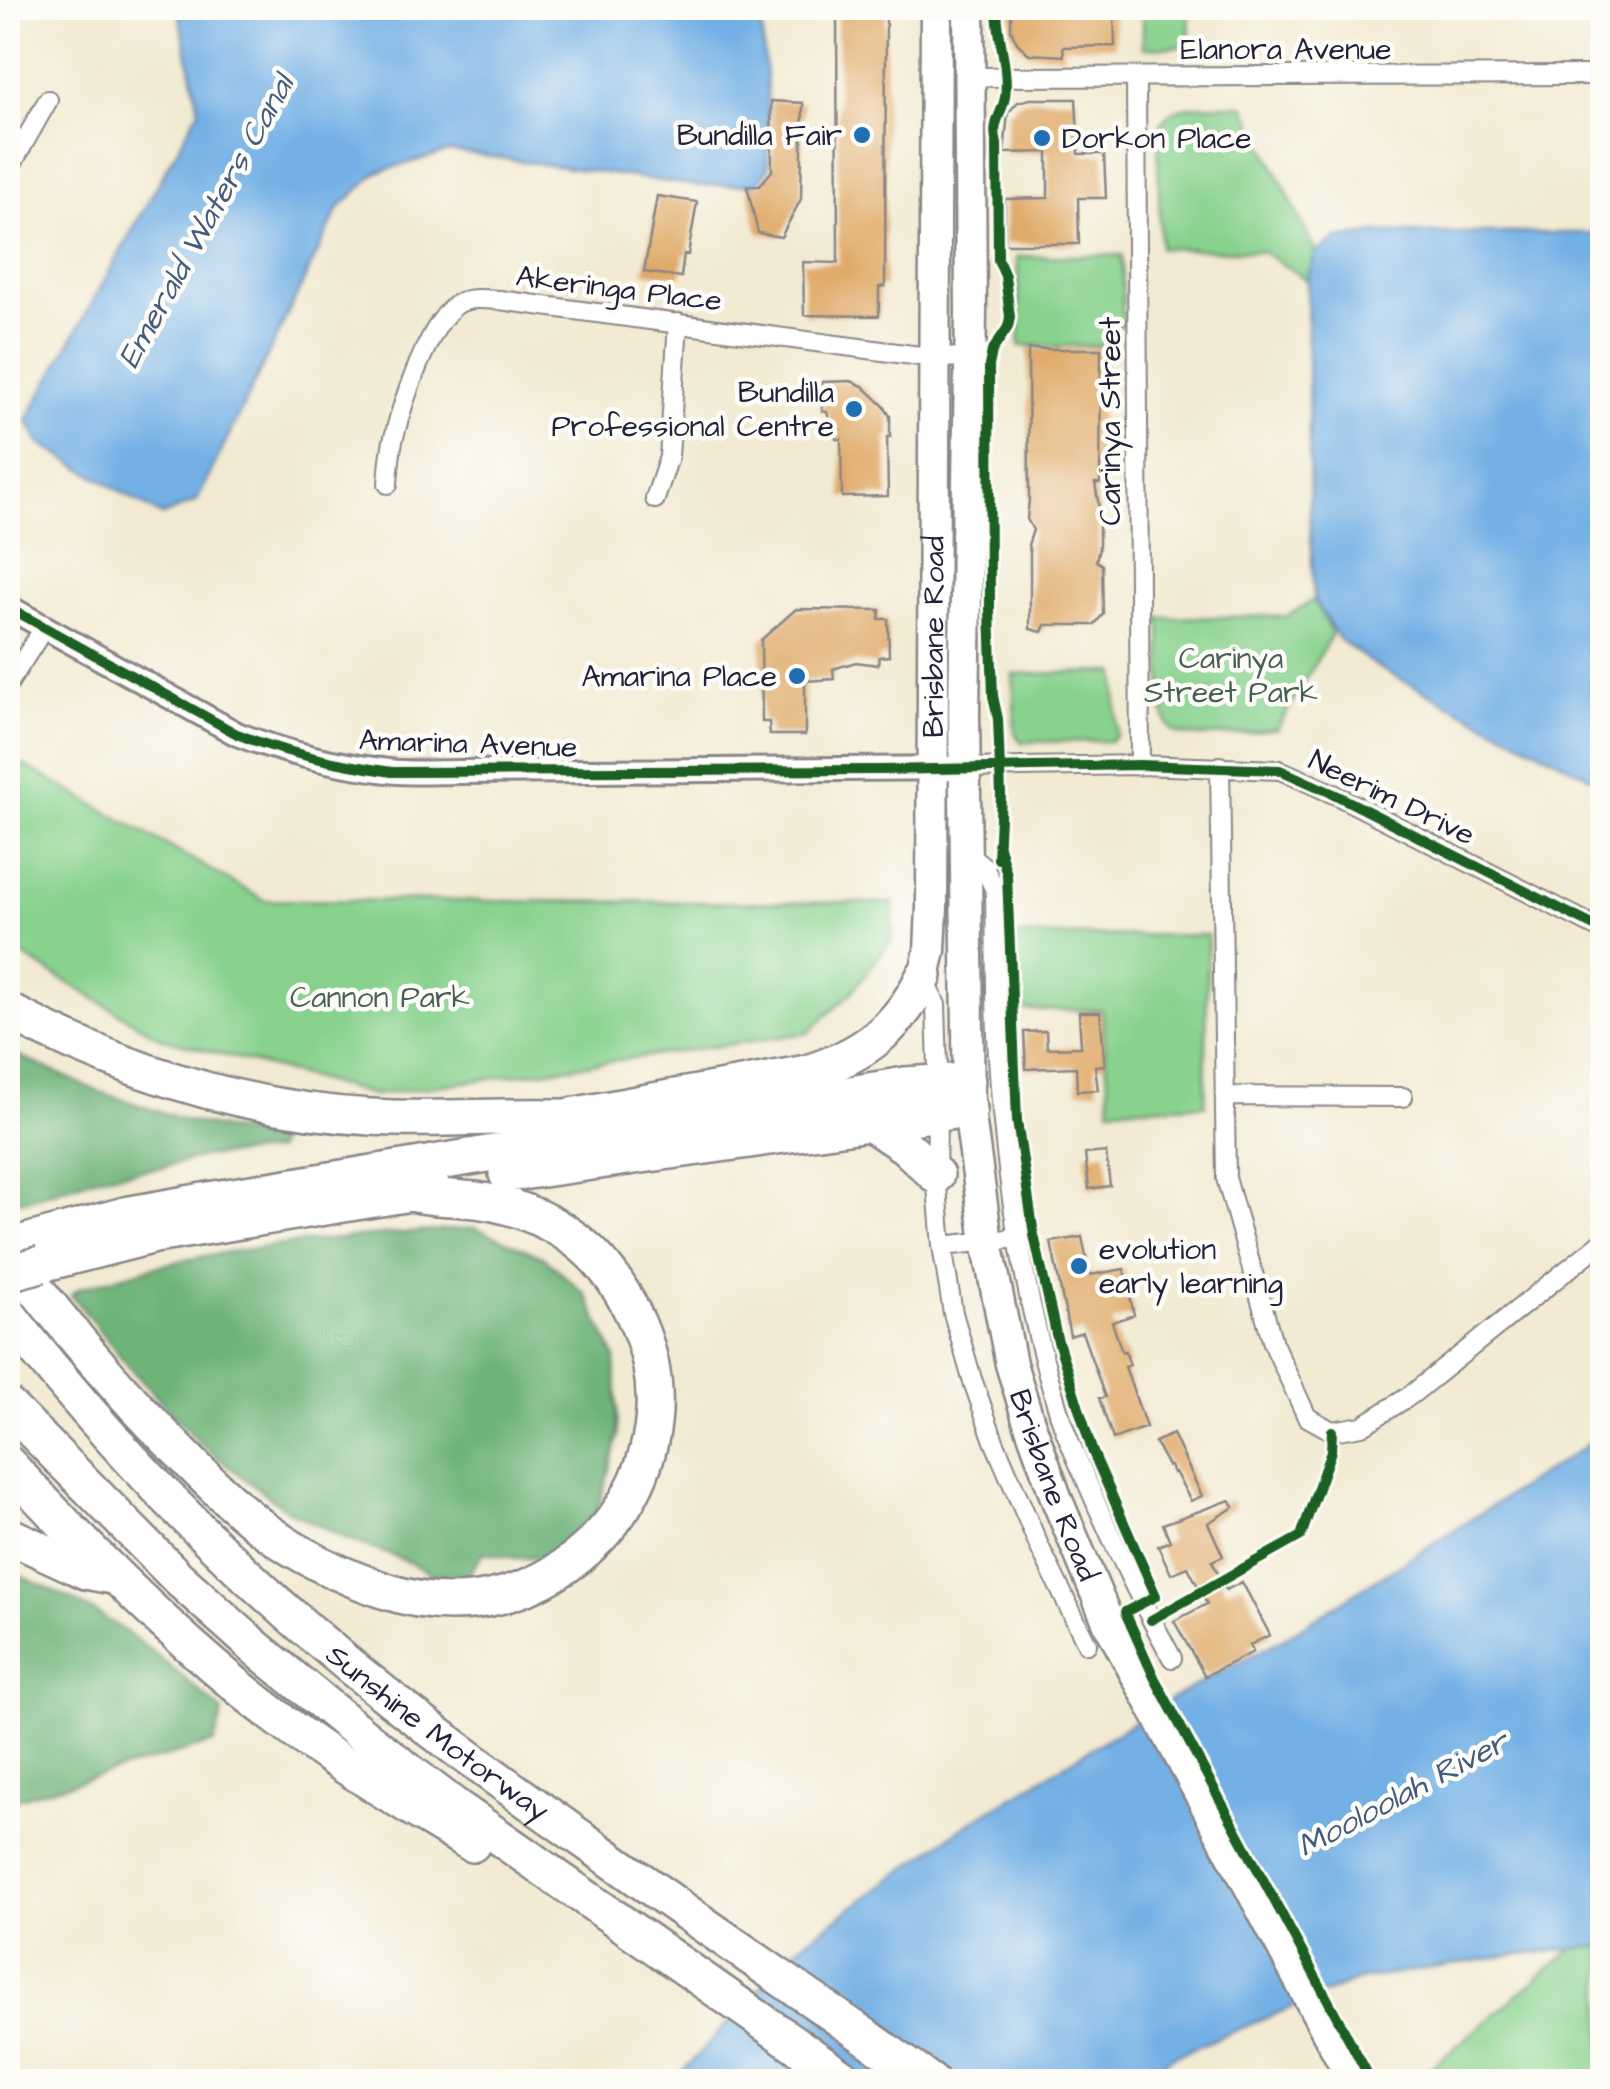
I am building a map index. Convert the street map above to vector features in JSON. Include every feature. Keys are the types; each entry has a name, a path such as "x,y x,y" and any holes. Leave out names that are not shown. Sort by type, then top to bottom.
{"highway":[{"path":"172,1206 208,1188 526,1128 561,1117 806,1073 861,1049 894,1024 924,976"},
{"path":"8,1011 82,1048 154,1076 272,1106 368,1117 561,1117"},
{"path":"17,1256 125,1215 172,1206 905,1085 952,1096"},
{"path":"17,1256 411,1194 452,1182 870,1122 952,1096"},
{"path":"870,1122 905,1146 936,1175"},
{"path":"17,1256 47,1304 123,1394 202,1475 268,1532 340,1573 390,1592 464,1602 498,1597 536,1584 583,1554 625,1505 648,1454 654,1392 650,1363 642,1335 620,1290 577,1241 524,1211 492,1202 411,1194"},
{"name":"Sunshine Motorway","path":"8,1314 92,1415 168,1497 291,1614 378,1688 470,1760 931,2082"},
{"name":"Sunshine Motorway","path":"8,1406 179,1579 256,1648 438,1794 849,2082"},
{"path":"8,1464 118,1577 272,1712 399,1800 504,1862 547,1871"},
{"path":"8,1535 86,1571 118,1577"}],"main road":[{"name":"Brisbane Road","path":"924,976 932,938 936,8"},
{"name":"Brisbane Road","path":"969,8 970,357 964,850 952,1096 987,1242 998,1309 992,1371 1040,1455 1109,1624 1354,2082"}],"street":[{"name":"Elanora Avenue","path":"969,77 1602,75"},
{"name":"Carinya Street","path":"1136,77 1140,765"},
{"path":"8,171 48,100"},
{"name":"Akeringa Place","path":"388,484 392,442 414,374 442,319 462,302 498,300 935,358 970,357"},
{"path":"655,499 669,457 678,323"},
{"name":"Amarina Avenue","path":"8,607 237,734 283,750 355,766 392,772 964,768"},
{"path":"8,684 44,628"},
{"name":"Neerim Drive","path":"964,768 1140,765 1280,770 1336,794 1602,930"},
{"path":"1220,766 1226,1178 1273,1343 1308,1416 1332,1431 1362,1426 1411,1395 1602,1242"},
{"name":"Brisbane Road","path":"964,850 984,867 994,890 998,1055 1018,1238 1035,1326 1062,1420 1106,1528 1172,1658"},
{"name":"Brisbane Road","path":"924,976 936,1005 952,1096 936,1175 953,1313 992,1371 994,1441 1086,1644"},
{"path":"1226,1096 1403,1097"},
{"path":"942,1246 1018,1238"}],"green space":[{"path":"1143,8 1189,8 1190,46 1143,48"},
{"path":"1244,105 1316,252 1307,280 1263,252 1160,248 1158,133 1162,121 1171,113 1190,107"},
{"path":"1122,255 1123,326 1106,326 1106,346 1020,346 1017,257"},
{"name":"Carinya Street Park","path":"1314,600 1332,634 1277,729 1193,736 1171,729 1163,709 1160,618 1287,616"},
{"path":"1116,672 1117,735 1110,741 1021,742 1015,733 1013,674"},
{"name":"Cannon Park","path":"8,756 264,900 893,903 892,939 852,992 808,1033 374,1095 161,1038 8,947"},
{"path":"1208,935 1205,1105 1110,1108 1102,1010 1019,1010 1015,936"},
{"path":"8,1051 97,1091 187,1121 279,1140 275,1151 202,1157 101,1176 8,1203"},
{"path":"475,1228 544,1257 586,1295 615,1357 618,1436 597,1513 546,1558 483,1553 469,1574 433,1575 288,1511 202,1446 130,1368 71,1295 80,1288 145,1269 233,1251"},
{"path":"8,1570 98,1614 175,1670 223,1712 214,1743 8,1801"},
{"path":"1602,1924 1602,2081 1415,2081"}],"water":[{"name":"Emerald Waters Canal","path":"171,8 760,8 767,88 768,169 757,184 697,186 450,151 377,172 339,208 197,501 162,516 39,443 27,420 199,110 179,13"},
{"path":"1376,233 1602,233 1602,783 1377,667 1339,639 1314,600 1307,280 1316,252 1337,239"},
{"name":"Mooloolah River","path":"1602,1430 1602,1946 1519,1954 1358,1980 1174,2056 1139,2081 673,2082 798,1947 963,1827 1180,1694 1286,1637 1586,1446"}],"building":[{"name":"Bundilla Fair","path":"837,8 886,8 885,286 879,287 879,316 804,315 803,262 838,263"},
{"path":"1011,8 1114,8 1115,46 1063,47 1064,56 1029,54 1011,30"},
{"path":"1076,99 1079,154 1104,154 1106,198 1078,198 1079,244 1005,244 1005,199 1048,198 1048,152 1004,153 1008,113 1018,102"},
{"path":"771,101 803,103 801,199 781,237 758,233 747,186 759,186 772,171"},
{"path":"657,196 697,202 681,277 644,272"},
{"path":"1028,349 1101,349 1100,483 1095,483 1099,507 1096,561 1102,565 1103,614 1094,625 1045,625 1042,632 1030,629 1028,545 1033,530 1027,519"},
{"path":"851,381 863,386 890,416 888,496 842,497 841,439 836,439 827,412 822,411 822,382"},
{"name":"Amarina Place","path":"796,609 880,610 879,619 888,619 889,656 879,657 878,665 856,662 833,669 834,679 805,681 805,735 770,735 769,722 762,722 761,640"},
{"path":"1079,1012 1100,1012 1105,1065 1095,1066 1098,1090 1077,1091 1076,1067 1026,1069 1024,1032 1046,1031 1047,1048 1081,1047"},
{"path":"1106,1152 1110,1186 1089,1189 1085,1154"},
{"path":"1082,1237 1090,1275 1124,1269 1134,1315 1112,1322 1130,1365 1125,1367 1146,1427 1113,1439 1099,1398 1105,1397 1082,1332 1070,1336 1051,1242"},
{"path":"1173,1434 1202,1496 1191,1501 1155,1442"},
{"path":"1230,1500 1234,1507 1208,1523 1223,1556 1212,1561 1226,1590 1242,1582 1270,1635 1250,1645 1253,1652 1205,1676 1174,1621 1207,1604 1188,1567 1171,1574 1158,1546 1170,1541 1163,1524"}],"cycle path":[{"path":"997,8 1006,86 995,130 998,260 1005,276 1010,317 992,351 989,366 990,610 1001,795 998,859"},
{"path":"8,607 237,734 313,758 392,772 1140,765 1280,770 1602,930"},
{"path":"998,843 1007,875 1017,1121 1034,1235 1057,1338 1092,1450 1156,1596 1125,1612 1154,1677 1372,2082"},
{"path":"1151,1620 1301,1536 1331,1451 1332,1431"}],"place":[{"name":"Bundilla Fair","path":"862,135"},
{"name":"Dorkon Place","path":"1042,138"},
{"name":"Bundilla Professional Centre","path":"854,409"},
{"name":"Amarina Place","path":"797,676"},
{"name":"evolution early learning","path":"1079,1266"}]}
